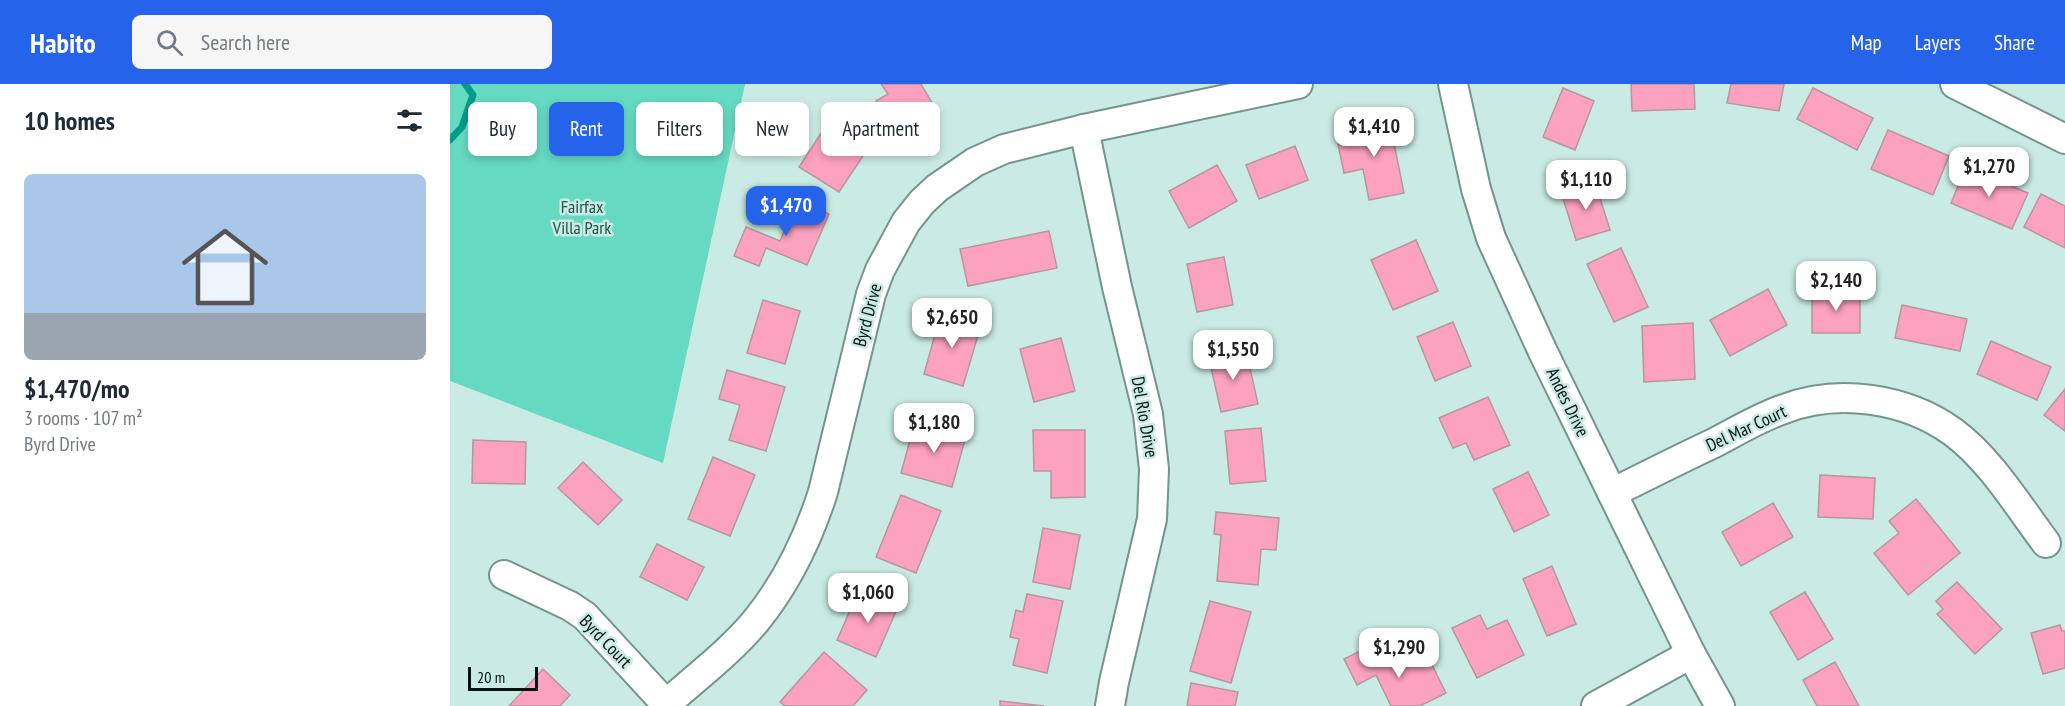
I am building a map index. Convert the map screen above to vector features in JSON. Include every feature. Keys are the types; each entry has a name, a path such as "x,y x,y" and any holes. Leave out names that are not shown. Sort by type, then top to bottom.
{"street":[{"name":"Byrd Drive","path":"665,705 755,623 778,591 799,555 813,524 823,492 871,294 887,255 906,222 937,188 975,162 1004,149 1084,129 1298,84"},
{"name":"Andes Drive","path":"1453,84 1476,189 1491,238 1543,352 1691,654 1720,706"},
{"path":"1955,84 2065,139"},
{"name":"Del Rio Drive","path":"1084,129 1117,287 1148,414 1154,469 1152,519 1110,706"},
{"name":"Del Mar Court","path":"1612,493 1783,409 1820,400 1864,399 1909,410 1954,433 1983,459 2046,543"},
{"name":"Byrd Court","path":"504,575 570,606 585,616 665,705"},
{"path":"1596,706 1691,654"}],"green space":[{"name":"Fairfax Villa Park","path":"450,84 745,84 741,102 735,102 735,130 663,463 450,381"}],"building":[{"path":"881,84 921,84 932,102 877,102 888,94"},
{"path":"1631,84 1694,84 1695,109 1632,111"},
{"path":"1731,84 1784,84 1779,111 1727,103"},
{"path":"1563,88 1594,101 1575,150 1543,137"},
{"path":"1813,88 1873,118 1857,150 1797,119"},
{"path":"1389,118 1404,193 1369,200 1363,169 1344,173 1338,144 1357,140 1353,125"},
{"path":"1888,130 1949,156 1933,195 1871,169"},
{"path":"821,133 821,156 863,156 839,192 799,167 806,156 809,156 809,152"},
{"path":"1295,146 1308,180 1259,199 1246,165"},
{"path":"1217,165 1237,201 1189,228 1169,191"},
{"path":"1966,167 2028,193 2012,229 1951,203"},
{"path":"1595,182 1610,230 1576,240 1561,192"},
{"path":"2041,194 2065,206 2065,248 2024,227"},
{"path":"797,201 829,214 807,265 766,248 759,266 734,256 746,227 780,241"},
{"path":"1049,231 1057,268 968,286 960,249"},
{"path":"1416,240 1438,291 1393,310 1371,260"},
{"path":"1621,248 1648,307 1614,322 1587,264"},
{"path":"1224,257 1233,305 1197,312 1187,264"},
{"path":"1768,289 1787,325 1730,356 1710,320"},
{"path":"1812,291 1860,292 1860,333 1812,333"},
{"path":"763,300 800,311 785,364 747,353"},
{"path":"1902,305 1967,319 1960,351 1895,338"},
{"path":"941,313 981,325 963,386 924,374"},
{"path":"1453,322 1471,366 1435,381 1417,337"},
{"path":"1693,323 1695,379 1644,382 1642,326"},
{"path":"1061,338 1075,391 1034,402 1020,349"},
{"path":"1991,341 2051,367 2037,400 1977,374"},
{"path":"1246,350 1258,404 1221,412 1209,358"},
{"path":"727,370 785,387 766,451 729,440 740,405 719,399"},
{"path":"2065,389 2065,431 2044,415"},
{"path":"1488,397 1510,445 1474,460 1466,443 1453,448 1439,418"},
{"path":"915,422 966,436 952,487 901,473"},
{"path":"1261,428 1266,481 1230,484 1225,431"},
{"path":"1033,430 1085,430 1085,497 1051,498 1051,471 1034,471"},
{"path":"473,440 526,442 525,484 472,483"},
{"path":"713,457 755,475 730,536 688,519"},
{"path":"583,462 622,500 598,525 558,488"},
{"path":"1528,472 1549,515 1514,532 1493,489"},
{"path":"1820,475 1875,478 1873,519 1818,517"},
{"path":"901,495 941,511 916,573 876,557"},
{"path":"1916,499 1960,553 1908,595 1874,553 1899,533 1889,521"},
{"path":"1773,503 1793,537 1741,566 1722,532"},
{"path":"1216,512 1279,518 1276,550 1261,549 1258,585 1217,581 1221,535 1214,534"},
{"path":"1043,528 1080,535 1070,589 1033,582"},
{"path":"657,544 704,567 687,600 640,577"},
{"path":"1552,566 1576,624 1547,636 1523,579"},
{"path":"1957,582 2002,629 1975,654 1937,614 1943,609 1936,601"},
{"path":"859,590 898,607 876,657 837,640"},
{"path":"1805,592 1833,639 1798,660 1770,612"},
{"path":"1027,594 1063,601 1047,673 1013,665 1019,639 1010,637 1016,610 1023,612"},
{"path":"1210,601 1251,612 1231,683 1190,671"},
{"path":"1480,615 1487,629 1507,620 1524,655 1477,678 1452,628"},
{"path":"2060,625 2062,631 2065,631 2065,668 2043,674 2031,633"},
{"path":"1366,648 1374,665 1397,655 1403,667 1427,655 1446,693 1420,706 1391,706 1376,675 1357,685 1344,659"},
{"path":"824,652 867,690 853,706 785,706 780,702"},
{"path":"1835,662 1859,706 1817,706 1803,680"},
{"path":"543,669 570,695 560,706 509,706"},
{"path":"1191,683 1238,692 1235,706 1187,706"},
{"path":"1000,701 1044,706 1000,706"}],"waterway":[{"path":"450,140 462,127 473,95 465,84"}]}
